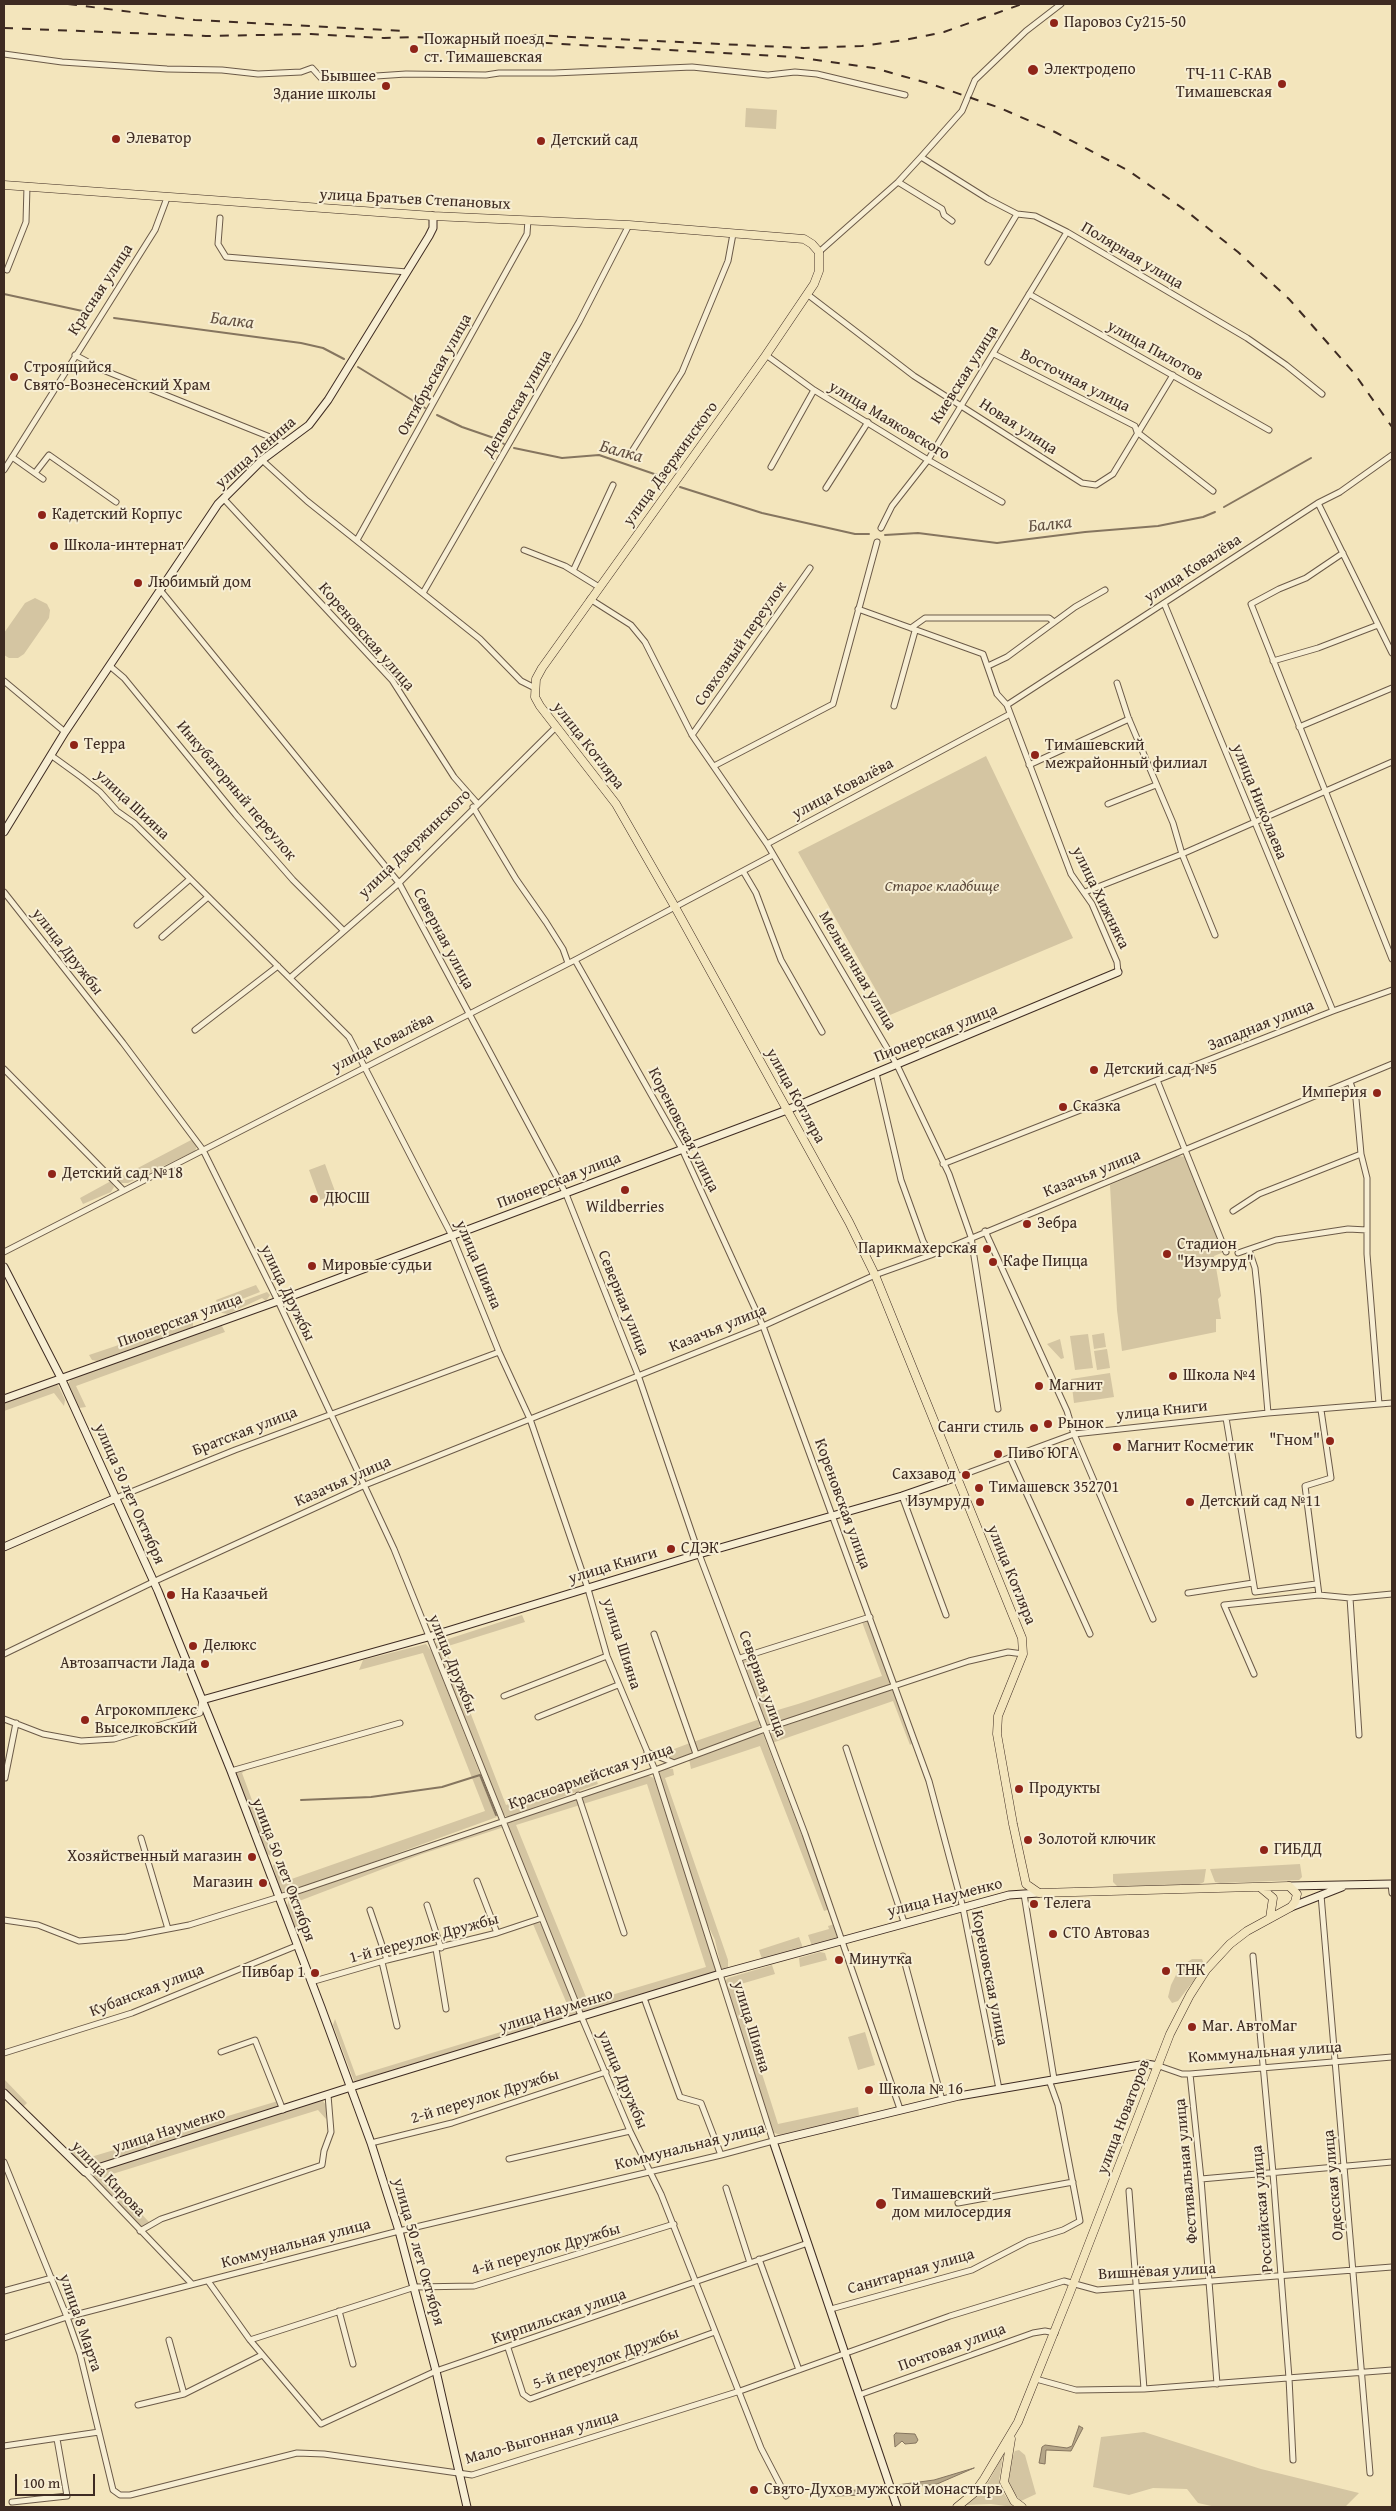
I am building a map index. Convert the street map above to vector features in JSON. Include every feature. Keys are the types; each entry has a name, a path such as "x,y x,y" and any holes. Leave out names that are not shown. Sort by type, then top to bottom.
{"main road":[{"name":"улица Братьев Степановых","path":"4,185 433,216 629,225 804,239 819,252"},
{"name":"улица Ленина","path":"4,832 66,732 160,590 224,498 262,460 286,444 309,425 328,400 433,228 433,216"},
{"name":"улица Дзержинского","path":"535,688 542,668 766,355 807,294 820,271 819,252"},
{"name":"улица Котляра","path":"535,688 535,697 540,706 616,804 676,907 849,1222 875,1275 1022,1638 1022,1654 998,1716 997,1734 1014,1832 1026,1884"},
{"name":"Пионерская улица","path":"4,1399 278,1301 787,1110 1118,972"},
{"name":"улица 50 лет Октября","path":"4,1267 61,1378 154,1582 231,1771 351,2087 371,2143 415,2288 467,2507"},
{"name":"улица Книги","path":"202,1700 428,1637 699,1554 902,1496 957,1477"},
{"name":"Братская улица","path":"4,1547 116,1498"},
{"name":"улица Науменко","path":"1026,1884 1039,1893"},
{"path":"1273,1893 1289,1886 1392,1884"},
{"name":"улица Новаторов","path":"1012,2432 1036,2380 1158,2066 1180,2014 1206,1970 1230,1944 1270,1918 1347,1885"},
{"path":"1273,1893 1282,1905 1292,1907 1297,1894 1289,1886"},
{"name":"улица Науменко","path":"85,2172 351,2087 582,2018 720,1974 904,1922 1009,1895 1259,1887 1273,1893"},
{"path":"1270,1918 1273,1893"},
{"name":"Коммунальная улица","path":"772,2140 900,2109 999,2089 1146,2064 1158,2066"},
{"name":"улица Кирова","path":"4,2093 85,2172"},
{"name":"улица Шияна","path":"772,2140 897,2507"},
{"path":"957,2507 974,2493 1012,2432"},
{"path":"1012,2432 1004,2482 1014,2501 1022,2507"}],"street":[{"path":"819,252 898,182 921,157 962,110 975,80 1026,31 1061,4"},
{"path":"4,54 62,62 167,69 222,70 258,74 300,72 312,68 321,78 331,79 406,74 486,75 499,73 692,68 768,75 795,72 817,74 905,95"},
{"name":"Полярная улица","path":"921,157 988,199 1017,214 1035,216 1066,232 1247,338 1286,364 1322,394"},
{"path":"898,182 942,209 944,215 952,221"},
{"path":"7,270 26,222 27,186"},
{"name":"Красная улица","path":"4,470 155,230 167,198"},
{"path":"988,262 1017,214"},
{"path":"220,218 221,226 218,244 226,257 407,272"},
{"name":"Октябрьская улица","path":"357,540 527,234 528,220"},
{"name":"Деповская улица","path":"423,593 574,330 629,225"},
{"name":"Киевская улица","path":"881,528 892,506 928,460 962,406 1066,232"},
{"path":"629,456 682,372 728,261 733,234"},
{"name":"Новая улица","path":"807,294 914,376 1082,483 1096,485 1112,474 1138,432"},
{"name":"улица Пилотов","path":"1029,294 1269,430"},
{"name":"Восточная улица","path":"994,354 1135,426 1138,432 1213,491"},
{"path":"75,355 121,377 286,444"},
{"name":"улица Маяковского","path":"766,355 814,390 928,460 1002,502"},
{"path":"1138,432 1174,376"},
{"path":"771,467 814,390"},
{"path":"826,488 868,422"},
{"path":"35,473 49,455 116,502"},
{"name":"улица Ковалёва","path":"1007,705 1318,503 1340,492 1392,455"},
{"path":"12,457 43,479"},
{"path":"262,460 307,501 480,639 521,681 535,688"},
{"path":"573,572 613,485"},
{"name":"Кореновская улица","path":"224,498 392,680 426,730 454,777 475,805 516,879 563,949 568,963"},
{"path":"1318,503 1392,653"},
{"path":"714,766 832,704 839,688 876,542"},
{"path":"524,550 573,572 599,587"},
{"path":"1343,553 1306,578 1279,589 1251,604 1392,959"},
{"name":"Совхозный переулок","path":"692,735 810,568"},
{"name":"Северная улица","path":"160,590 398,883 566,1194 638,1375 699,1554 740,1658 764,1729 805,1834 900,2109"},
{"path":"988,666 1006,657 1054,622 1105,590"},
{"name":"Мельничная улица","path":"590,599 631,625 645,642 692,735 767,844 897,1065 943,1164 970,1237 998,1409"},
{"name":"улица Николаева","path":"1164,603 1333,1011"},
{"name":"улица Хижняка","path":"858,609 983,654 997,694 1007,705 1071,874 1085,892 1117,962 1118,972"},
{"path":"894,706 913,630 925,618 1049,618 1054,622"},
{"path":"1273,661 1318,648 1378,625"},
{"name":"Инкубаторный переулок","path":"110,667 124,678 288,873 344,930"},
{"path":"4,681 66,732"},
{"path":"1116,683 1128,720 1172,823 1182,854 1215,935"},
{"path":"1299,727 1392,688"},
{"name":"улица Ковалёва","path":"767,844 1010,714"},
{"path":"1029,765 1128,720"},
{"name":"улица Дзержинского","path":"290,978 398,883 556,727"},
{"name":"улица Шияна","path":"52,756 100,792 117,811 134,823 349,1037 452,1236 530,1419 588,1589 607,1656 655,1770 772,2140"},
{"path":"1085,892 1182,854 1392,762"},
{"path":"1108,804 1156,785"},
{"name":"улица Ковалёва","path":"4,1252 364,1066 575,960 773,855"},
{"path":"743,871 756,892 781,960 822,1032"},
{"path":"137,925 190,879"},
{"name":"улица Дружбы","path":"4,892 123,1043 203,1150 278,1301 394,1548 582,2018 630,2131 674,2224 694,2282 740,2391 761,2448 786,2496"},
{"path":"162,937 208,897"},
{"name":"Кореновская улица","path":"575,960 682,1149 763,1326 896,1686 929,1781 963,1908 999,2089"},
{"path":"195,1030 278,966"},
{"name":"Западная улица","path":"943,1164 1333,1011 1392,990"},
{"name":"Казачья улица","path":"4,1654 154,1582 365,1485 763,1326 875,1275 930,1255 1392,1064"},
{"path":"4,1069 123,1190"},
{"path":"876,1073 901,1180 923,1242 930,1255"},
{"path":"1157,1080 1226,1252"},
{"path":"1350,1082 1356,1099 1361,1154 1367,1178 1368,1280 1378,1404"},
{"path":"1233,1211 1259,1194 1361,1154"},
{"path":"1238,1253 1276,1240 1348,1229 1367,1230"},
{"path":"985,1231 1067,1411 1074,1434 1153,1619"},
{"path":"1248,1250 1255,1268 1268,1413"},
{"name":"Братская улица","path":"116,1498 330,1414 500,1352"},
{"name":"улица Книги","path":"957,1477 1074,1434 1268,1413 1392,1403"},
{"path":"1319,1595 1316,1584 1305,1486 1331,1478 1321,1410"},
{"path":"1226,1418 1255,1592 1316,1584"},
{"path":"1010,1457 1090,1634"},
{"path":"902,1496 946,1615"},
{"path":"1188,1593 1254,1583"},
{"path":"1254,1674 1224,1605 1319,1595 1350,1598 1392,1594"},
{"path":"1350,1598 1359,1735"},
{"path":"740,1658 870,1617"},
{"path":"654,1634 696,1754"},
{"name":"Красноармейская улица","path":"4,1920 38,1925 79,1940 126,1937 189,1925 279,1898 502,1820 655,1770 764,1729 969,1661 1008,1652 1022,1654"},
{"path":"504,1696 607,1656"},
{"path":"538,1717 618,1685"},
{"path":"4,1719 43,1734 82,1740 114,1739 200,1713 202,1700"},
{"path":"5,1778 16,1723"},
{"path":"231,1771 400,1723"},
{"path":"846,1748 904,1922"},
{"path":"647,1752 668,1762 675,1762"},
{"path":"578,1795 624,1933"},
{"path":"141,1838 168,1929"},
{"path":"477,1881 497,1933"},
{"path":"1392,1884 1392,1893"},
{"path":"958,2203 1073,2182 1052,2079 1024,1894"},
{"name":"Одесская улица","path":"1322,1895 1370,2473"},
{"path":"427,1905 439,1949 446,2009"},
{"path":"370,1910 384,1961 397,2026"},
{"name":"1-й переулок Дружбы","path":"311,1982 384,1961 439,1949 497,1933 542,1918"},
{"name":"Кубанская улица","path":"4,2053 132,2013 296,1946"},
{"path":"903,1956 942,2100"},
{"name":"Российская улица","path":"1253,1956 1273,2173 1289,2378 1293,2460"},
{"path":"644,1998 680,2097 701,2103 721,2155"},
{"path":"221,2052 256,2040 282,2110"},
{"name":"Коммунальная улица","path":"1158,2066 1182,2074 1190,2074 1392,2057"},
{"name":"2-й переулок Дружбы","path":"371,2143 452,2123 606,2072"},
{"name":"Фестивальная улица","path":"1190,2074 1201,2179 1217,2384"},
{"path":"140,2231 161,2219 322,2165 324,2150 330,2132 328,2095"},
{"path":"509,2159 630,2131"},
{"name":"Коммунальная улица","path":"4,2338 67,2316 399,2231 721,2155 772,2140"},
{"name":"улица 8 Марта","path":"4,2162 67,2316 80,2354 113,2490 120,2495"},
{"path":"1201,2179 1344,2168 1392,2162"},
{"name":"улица Кирова","path":"85,2172 192,2284"},
{"name":"Санитарная улица","path":"831,2309 972,2270 1028,2241 1063,2230 1080,2221 1073,2182"},
{"path":"726,2188 750,2263"},
{"path":"1129,2191 1144,2389"},
{"name":"4-й переулок Дружбы","path":"250,2340 415,2288 474,2286 674,2224"},
{"name":"Кирпильская улица","path":"262,2355 322,2424 436,2371 508,2348 808,2243"},
{"path":"759,2259 799,2370"},
{"name":"Вишнёвая улица","path":"846,2354 950,2316 1064,2281 1097,2290 1392,2267"},
{"path":"4,2291 52,2278"},
{"path":"138,2405 184,2394 262,2355 208,2281"},
{"path":"339,2311 353,2364"},
{"name":"5-й переулок Дружбы","path":"508,2348 523,2394 530,2399 715,2332"},
{"name":"Почтовая улица","path":"859,2395 1033,2332 1054,2333"},
{"path":"169,2340 184,2394"},
{"name":"Мало-Выгонная улица","path":"120,2495 130,2495 297,2453 324,2454 472,2475 740,2391 846,2354"},
{"path":"1036,2380 1076,2390 1144,2389 1392,2370"},
{"path":"4,2446 98,2432"},
{"path":"12,2502 67,2496 57,2439"}],"green space":[{"path":"746,108 777,110 776,129 745,127"},
{"path":"35,598 47,604 50,610 49,618 24,654 18,658 9,658 4,655 4,633 25,603"},
{"name":"Старое кладбище","path":"986,756 1073,938 890,1015 798,852"},
{"path":"193,1139 197,1146 195,1151 128,1183 121,1183 115,1180"},
{"name":"Стадион \"Изумруд\"","path":"1178,1156 1187,1157 1224,1252 1214,1256 1221,1296 1218,1299 1221,1319 1216,1319 1216,1332 1122,1351 1117,1310 1110,1185"},
{"path":"325,1164 336,1194 320,1200 309,1170"},
{"path":"111,1181 114,1187 111,1192 83,1204 80,1198"},
{"path":"256,1285 260,1292 219,1308 216,1300"},
{"path":"267,1292 270,1295 266,1301 262,1298 228,1314 222,1313 219,1310"},
{"path":"193,1320 193,1327 97,1361 92,1360 89,1355"},
{"path":"221,1324 225,1332 76,1386 86,1407 79,1408 67,1385 72,1378"},
{"path":"1104,1333 1106,1347 1094,1349 1092,1335"},
{"path":"1088,1334 1093,1368 1075,1370 1070,1336"},
{"path":"1060,1339 1064,1358 1061,1359 1047,1344"},
{"path":"1107,1349 1110,1368 1097,1370 1094,1351"},
{"path":"1110,1373 1114,1397 1074,1403 1071,1379"},
{"path":"55,1384 58,1385 65,1400 64,1406 54,1393 4,1411 4,1402"},
{"path":"522,1615 525,1622 445,1647 506,1805 594,1774 598,1784 507,1817 503,1814 447,1676 436,1643"},
{"path":"868,1621 892,1682 891,1686 770,1726 766,1725 743,1659 754,1655 752,1661 771,1712 798,1704 882,1676 862,1622"},
{"path":"426,1644 432,1652 497,1817 288,1893 283,1892 280,1890 273,1866 275,1862 283,1882 485,1811 423,1653 359,1670 363,1660"},
{"path":"891,1690 895,1692 913,1743 910,1745 893,1701 772,1743 770,1731"},
{"path":"760,1719 760,1725 757,1730 698,1751 693,1742"},
{"path":"761,1733 830,1909 824,1911 760,1746 691,1769 689,1759"},
{"path":"690,1743 694,1753 674,1760 658,1755"},
{"path":"665,1768 673,1769 674,1775 665,1778 728,1960 728,1970 723,1970 721,1967 715,1940 704,1917 658,1773"},
{"path":"248,1769 242,1773 273,1857 267,1854 236,1774"},
{"path":"647,1775 654,1778 718,1973 585,2012 582,2010 507,1824 508,1821 574,1799 580,1805 516,1825 588,2002 706,1967 647,1784 583,1804 582,1797"},
{"path":"500,1822 504,1827 422,1854 294,1903 308,1944 294,1925 287,1906 290,1897 352,1872"},
{"path":"1300,1864 1302,1877 1299,1880 1220,1883 1215,1882 1210,1869"},
{"path":"1206,1869 1204,1882 1198,1885 1118,1887 1113,1882 1113,1874"},
{"path":"533,1924 542,1924 577,2012 575,2016 356,2082 354,2081 333,2025 335,2019 356,2076 570,2011"},
{"path":"835,1924 839,1936 837,1939 812,1946 808,1935 829,1929 828,1926"},
{"path":"799,1937 803,1948 763,1962 759,1950"},
{"path":"820,1952 825,1953 827,1960 800,1967 799,1958"},
{"path":"1192,1959 1202,1959 1205,1966 1178,2001 1172,2003 1168,1997 1171,1985 1180,1967"},
{"path":"772,1965 775,1974 734,1986 778,2124 858,2107 859,2116 780,2135 772,2132 725,1981 728,1978"},
{"path":"865,2032 875,2065 858,2070 848,2037"},
{"path":"4,2079 27,2103 23,2107 4,2088"},
{"path":"278,2101 280,2106 94,2166 83,2165 67,2150 70,2147 84,2159"},
{"path":"323,2101 326,2105 326,2119 318,2110 106,2176 149,2222 142,2228 94,2178 94,2173 98,2171"},
{"path":"1144,2432 1261,2469 1359,2493 1345,2507 1216,2507 1198,2503 1187,2489 1153,2488 1129,2495 1093,2487 1101,2437"},
{"path":"1019,2450 1025,2455 1036,2494 1021,2501 1007,2485 1008,2466 1015,2451"},
{"path":"1003,2455 999,2481 1002,2491 1013,2507 991,2504 966,2505 979,2495"}],"shaded area":[{"path":"1079,2426 1083,2428 1071,2451 1046,2450 1045,2464 1039,2463 1042,2447 1045,2445 1067,2448 1072,2446"},
{"path":"896,2433 915,2434 918,2440 916,2443 905,2444 902,2441 895,2447 894,2435"},
{"path":"974,2468 937,2484 899,2489 896,2487 897,2485 934,2480"},
{"path":"885,2486 883,2492 869,2495 835,2496 841,2492"}],"waterway":[{"name":"Балка","path":"4,294 87,312"},
{"name":"Балка","path":"114,318 301,343 323,348 344,359"},
{"name":"Балка","path":"358,367 425,408"},
{"name":"Балка","path":"437,415 462,427 494,438 504,444"},
{"name":"Балка","path":"514,448 562,458 599,455 663,477"},
{"name":"Балка","path":"1224,507 1311,458"},
{"name":"Балка","path":"680,487 762,513 855,534 869,534"},
{"name":"Балка","path":"885,535 918,533 997,543 1085,532 1158,526 1203,517 1215,512"},
{"path":"301,1800 371,1797 442,1787 480,1775 496,1815"}],"railway":[{"path":"68,4 195,20 404,31"},
{"path":"531,35 804,48 862,46 944,32 1022,4"},
{"path":"4,28 206,36 311,34 384,38 475,39 794,57 874,68 931,84 1000,108 1055,132 1129,171 1185,210 1238,252 1289,299 1354,373 1392,427"}],"place":[{"name":"Паровоз Су215-50","path":"1054,23"},
{"name":"Пожарный поезд ст. Тимашевская","path":"414,49"},
{"name":"Электродепо","path":"1033,70"},
{"name":"ТЧ-11 С-КАВ Тимашевская","path":"1282,84"},
{"name":"Бывшее Здание школы","path":"386,86"},
{"name":"Элеватор","path":"116,139"},
{"name":"Детский сад","path":"541,141"},
{"name":"Строящийся Свято-Вознесенский Храм","path":"14,377"},
{"name":"Кадетский Корпус","path":"42,515"},
{"name":"Школа-интернат","path":"54,546"},
{"name":"Любимый дом","path":"138,583"},
{"name":"Терра","path":"74,745"},
{"name":"Тимашевский межрайонный филиал","path":"1035,755"},
{"name":"Детский сад №5","path":"1094,1070"},
{"name":"Империя","path":"1377,1093"},
{"name":"Сказка","path":"1063,1107"},
{"name":"Детский сад №18","path":"52,1174"},
{"name":"Wildberries","path":"625,1190"},
{"name":"ДЮСШ","path":"314,1199"},
{"name":"Зебра","path":"1027,1224"},
{"name":"Парикмахерская","path":"987,1249"},
{"name":"Стадион \"Изумруд\"","path":"1167,1254"},
{"name":"Кафе Пицца","path":"993,1262"},
{"name":"Мировые судьи","path":"312,1266"},
{"name":"Школа №4","path":"1173,1376"},
{"name":"Магнит","path":"1039,1386"},
{"name":"Рынок","path":"1048,1424"},
{"name":"Санги стиль","path":"1034,1428"},
{"name":"\"Гном\"","path":"1330,1441"},
{"name":"Магнит Косметик","path":"1117,1447"},
{"name":"Пиво ЮГА","path":"998,1454"},
{"name":"Сахзавод","path":"966,1475"},
{"name":"Тимашевск 352701","path":"979,1488"},
{"name":"Изумруд","path":"980,1502"},
{"name":"Детский сад №11","path":"1190,1502"},
{"name":"СДЭК","path":"671,1549"},
{"name":"На Казачьей","path":"171,1595"},
{"name":"Делюкс","path":"193,1646"},
{"name":"Автозапчасти Лада","path":"205,1664"},
{"name":"Агрокомплекс Выселковский","path":"85,1720"},
{"name":"Продукты","path":"1019,1789"},
{"name":"Золотой ключик","path":"1028,1840"},
{"name":"ГИБДД","path":"1264,1850"},
{"name":"Хозяйственный магазин","path":"252,1857"},
{"name":"Магазин","path":"263,1883"},
{"name":"Телега","path":"1034,1904"},
{"name":"СТО Автоваз","path":"1053,1934"},
{"name":"Минутка","path":"839,1960"},
{"name":"ТНК","path":"1166,1971"},
{"name":"Пивбар 1","path":"315,1973"},
{"name":"Маг. АвтоМаг","path":"1192,2027"},
{"name":"Школа № 16","path":"869,2090"},
{"name":"Тимашевский дом милосердия","path":"881,2204"},
{"name":"Свято-Духов мужской монастырь","path":"754,2490"}]}
